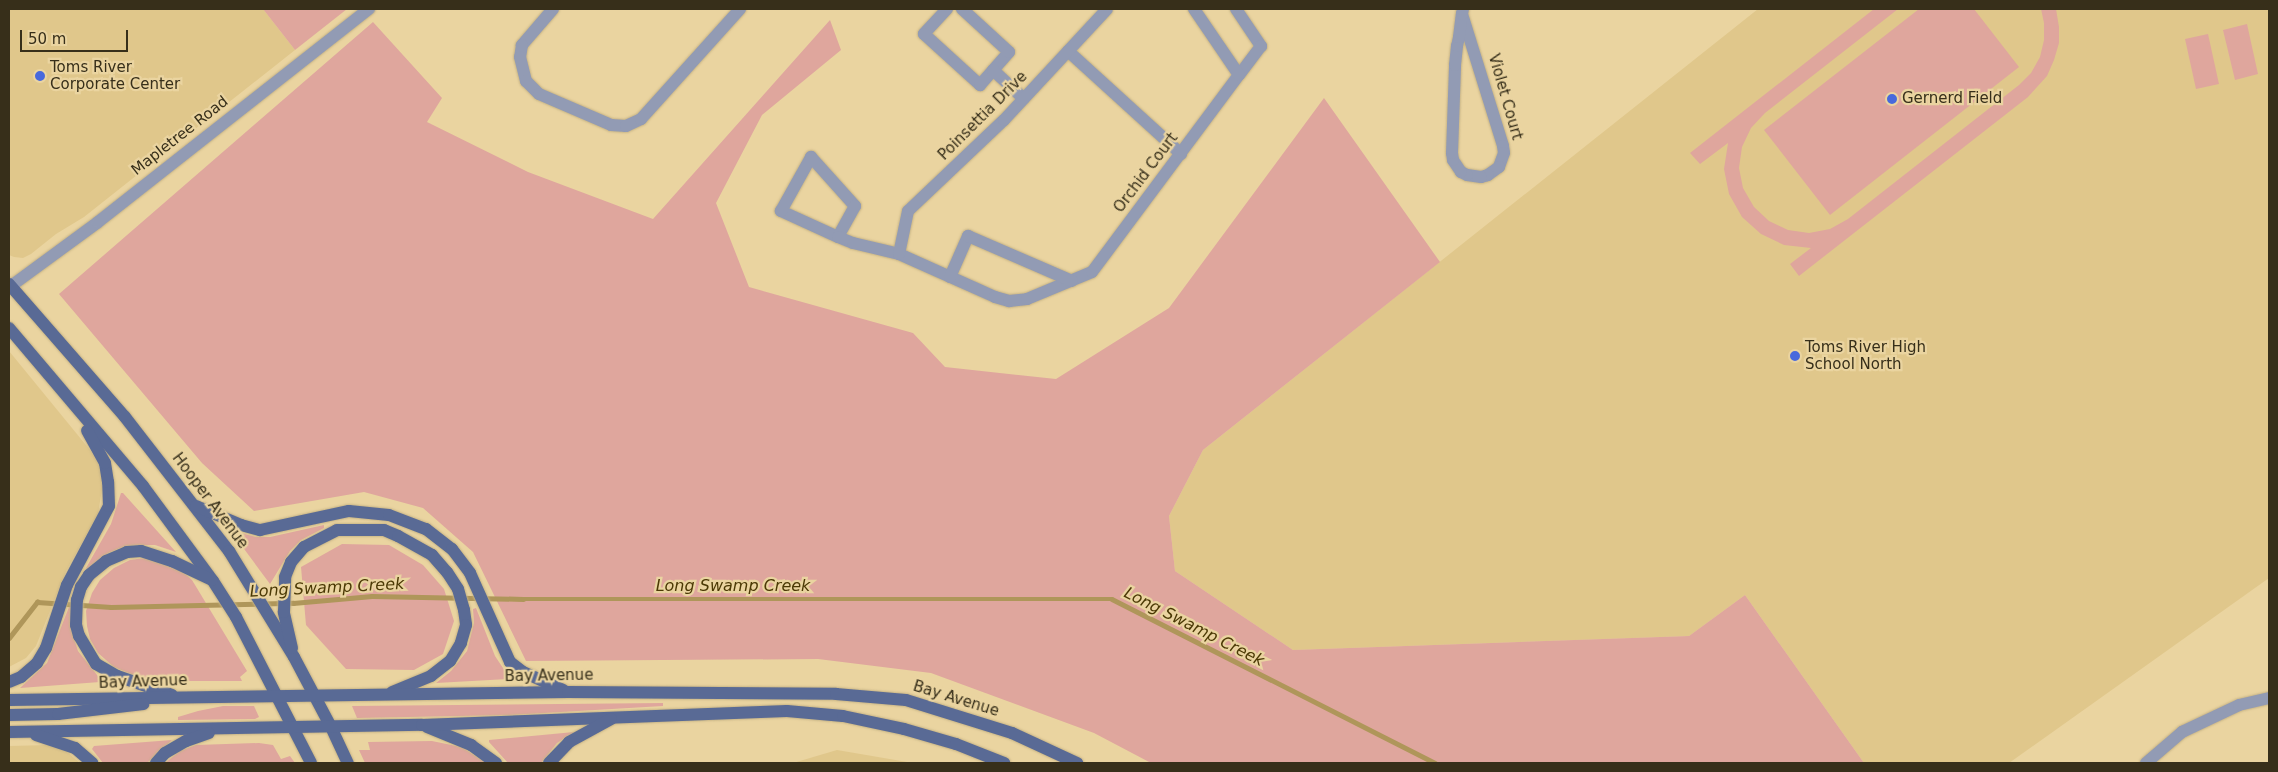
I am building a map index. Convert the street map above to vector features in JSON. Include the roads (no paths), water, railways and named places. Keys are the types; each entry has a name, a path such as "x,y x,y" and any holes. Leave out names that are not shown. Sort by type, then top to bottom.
{"main road":[{"name":"Hooper Avenue","path":"10,285 125,417 229,551 294,657 348,763"},
{"path":"9,328 142,486 215,584 236,616 311,763"},
{"path":"9,682 22,677 37,663 46,648 63,596 108,506 109,497 105,462 74,407"},
{"path":"194,506 241,525 260,530 349,511 368,512 407,520 438,537 452,549 470,573 510,662 522,672 568,692"},
{"path":"294,657 284,612 283,593 285,577 291,562 304,547 337,530 365,528 384,530 432,555 447,572 458,588 464,607 466,625 462,643 450,661 431,676 387,695"},
{"path":"177,696 105,671 96,664 79,636 76,615 77,600 89,575 106,562 127,552 141,550 172,561 215,584"},
{"name":"Bay Avenue","path":"9,700 117,700 177,696 276,694 828,693 906,700 1012,733 1077,763"},
{"path":"9,715 58,714 126,708 177,696"},
{"path":"9,732 219,730 292,726 422,725 787,711 844,716 904,728 956,744 1004,763"},
{"path":"548,763 569,742 613,717"},
{"path":"422,725 471,744 496,763"},
{"path":"156,763 165,753 186,741 219,730"},
{"path":"29,732 75,748 92,763"}],"street":[{"name":"Mapletree Road","path":"10,285 98,222 368,9"},
{"path":"553,9 522,45 521,63 526,81 539,94 611,125 626,126 641,119 740,9"},
{"path":"947,9 924,34 980,85 1009,52 962,9"},
{"name":"Poinsettia Drive","path":"899,254 908,210 1001,124 1107,9"},
{"path":"1194,9 1239,75"},
{"name":"Orchid Court","path":"838,237 855,206 811,157 781,211 838,237 853,243 899,254 995,297 1009,301 1027,299 1092,272 1261,46 1236,9"},
{"name":"Violet Court","path":"1463,11 1504,153 1499,167 1488,175 1481,177 1461,172 1453,160 1452,153 1455,65 1463,11"},
{"path":"1068,51 1181,154"},
{"path":"993,70 1024,99"},
{"path":"950,277 968,236 1072,281"},
{"path":"2146,763 2182,732 2239,705 2269,698"}],"waterway":[{"name":"Long Swamp Creek","path":"9,638 37,602 111,607 293,603 372,596 523,599 1112,599 1435,763"}],"place":[{"name":"Toms River Corporate Center","path":"40,76"},
{"name":"Gernerd Field","path":"1892,99"},
{"name":"Toms River High School North","path":"1795,356"}]}
